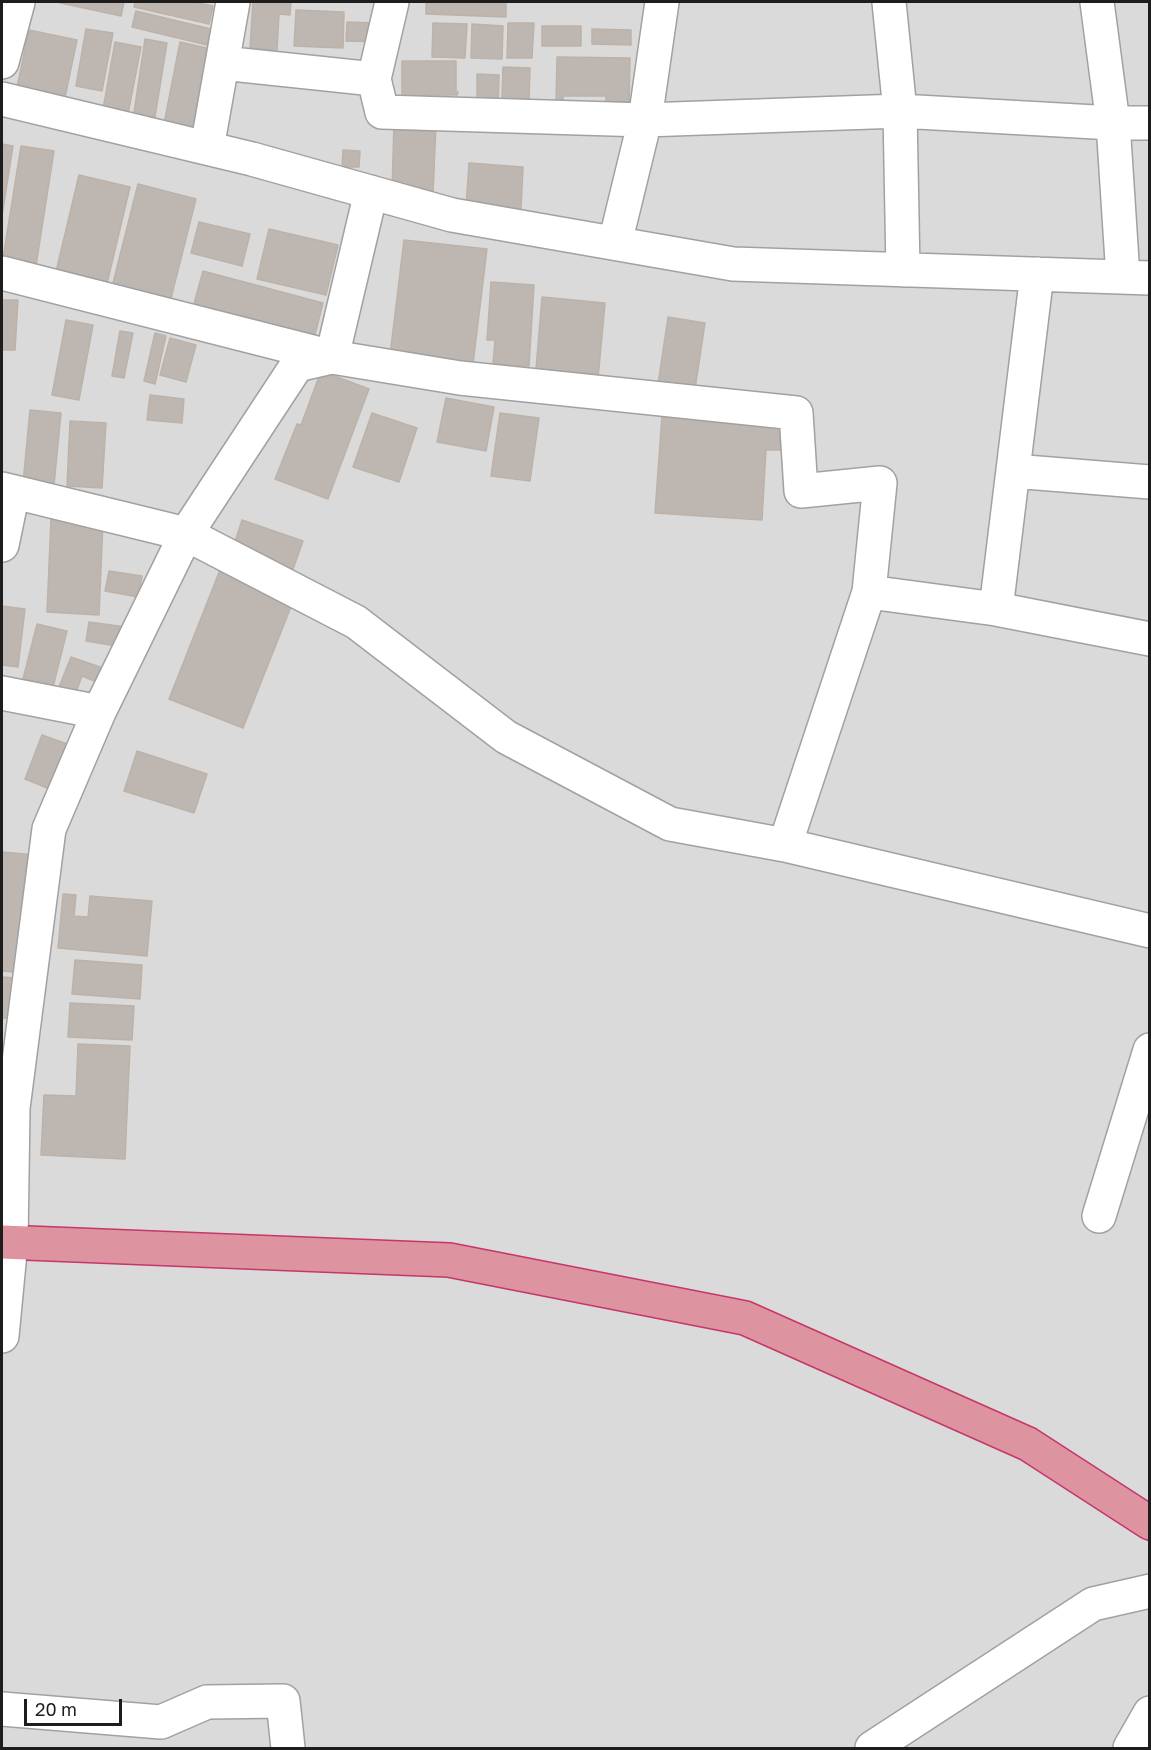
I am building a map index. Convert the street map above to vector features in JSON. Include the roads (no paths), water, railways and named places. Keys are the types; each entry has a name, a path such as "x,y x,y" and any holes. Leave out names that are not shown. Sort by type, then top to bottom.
{"highway":[{"path":"6,1242 449,1260 745,1318 1028,1444 1149,1523"}],"street":[{"path":"2,62 18,2"},
{"path":"207,148 233,2"},
{"path":"392,2 374,79 382,112 645,120 900,111 1149,123"},
{"path":"615,243 645,120 662,2"},
{"path":"889,2 900,111 903,270"},
{"path":"2,99 207,148 452,215 734,264 1136,277 1097,2"},
{"path":"222,63 374,79"},
{"path":"332,357 371,192"},
{"path":"2,273 332,357 460,378 796,413 801,491 880,483 869,592 785,845"},
{"path":"996,609 1037,274"},
{"path":"2,1336 13,1108 50,830 99,712 186,534 297,365 332,357"},
{"path":"1013,471 1149,482"},
{"path":"2,544 7,490 186,534 356,622 507,737 670,824 785,845 1149,932"},
{"path":"869,592 996,609 1149,639"},
{"path":"2,693 99,712"},
{"path":"1099,1216 1149,1050"},
{"path":"872,1749 1093,1605 1149,1591"},
{"path":"2,1709 161,1722 207,1702 284,1701 288,1749"},
{"path":"1130,1749 1149,1713"}]}
